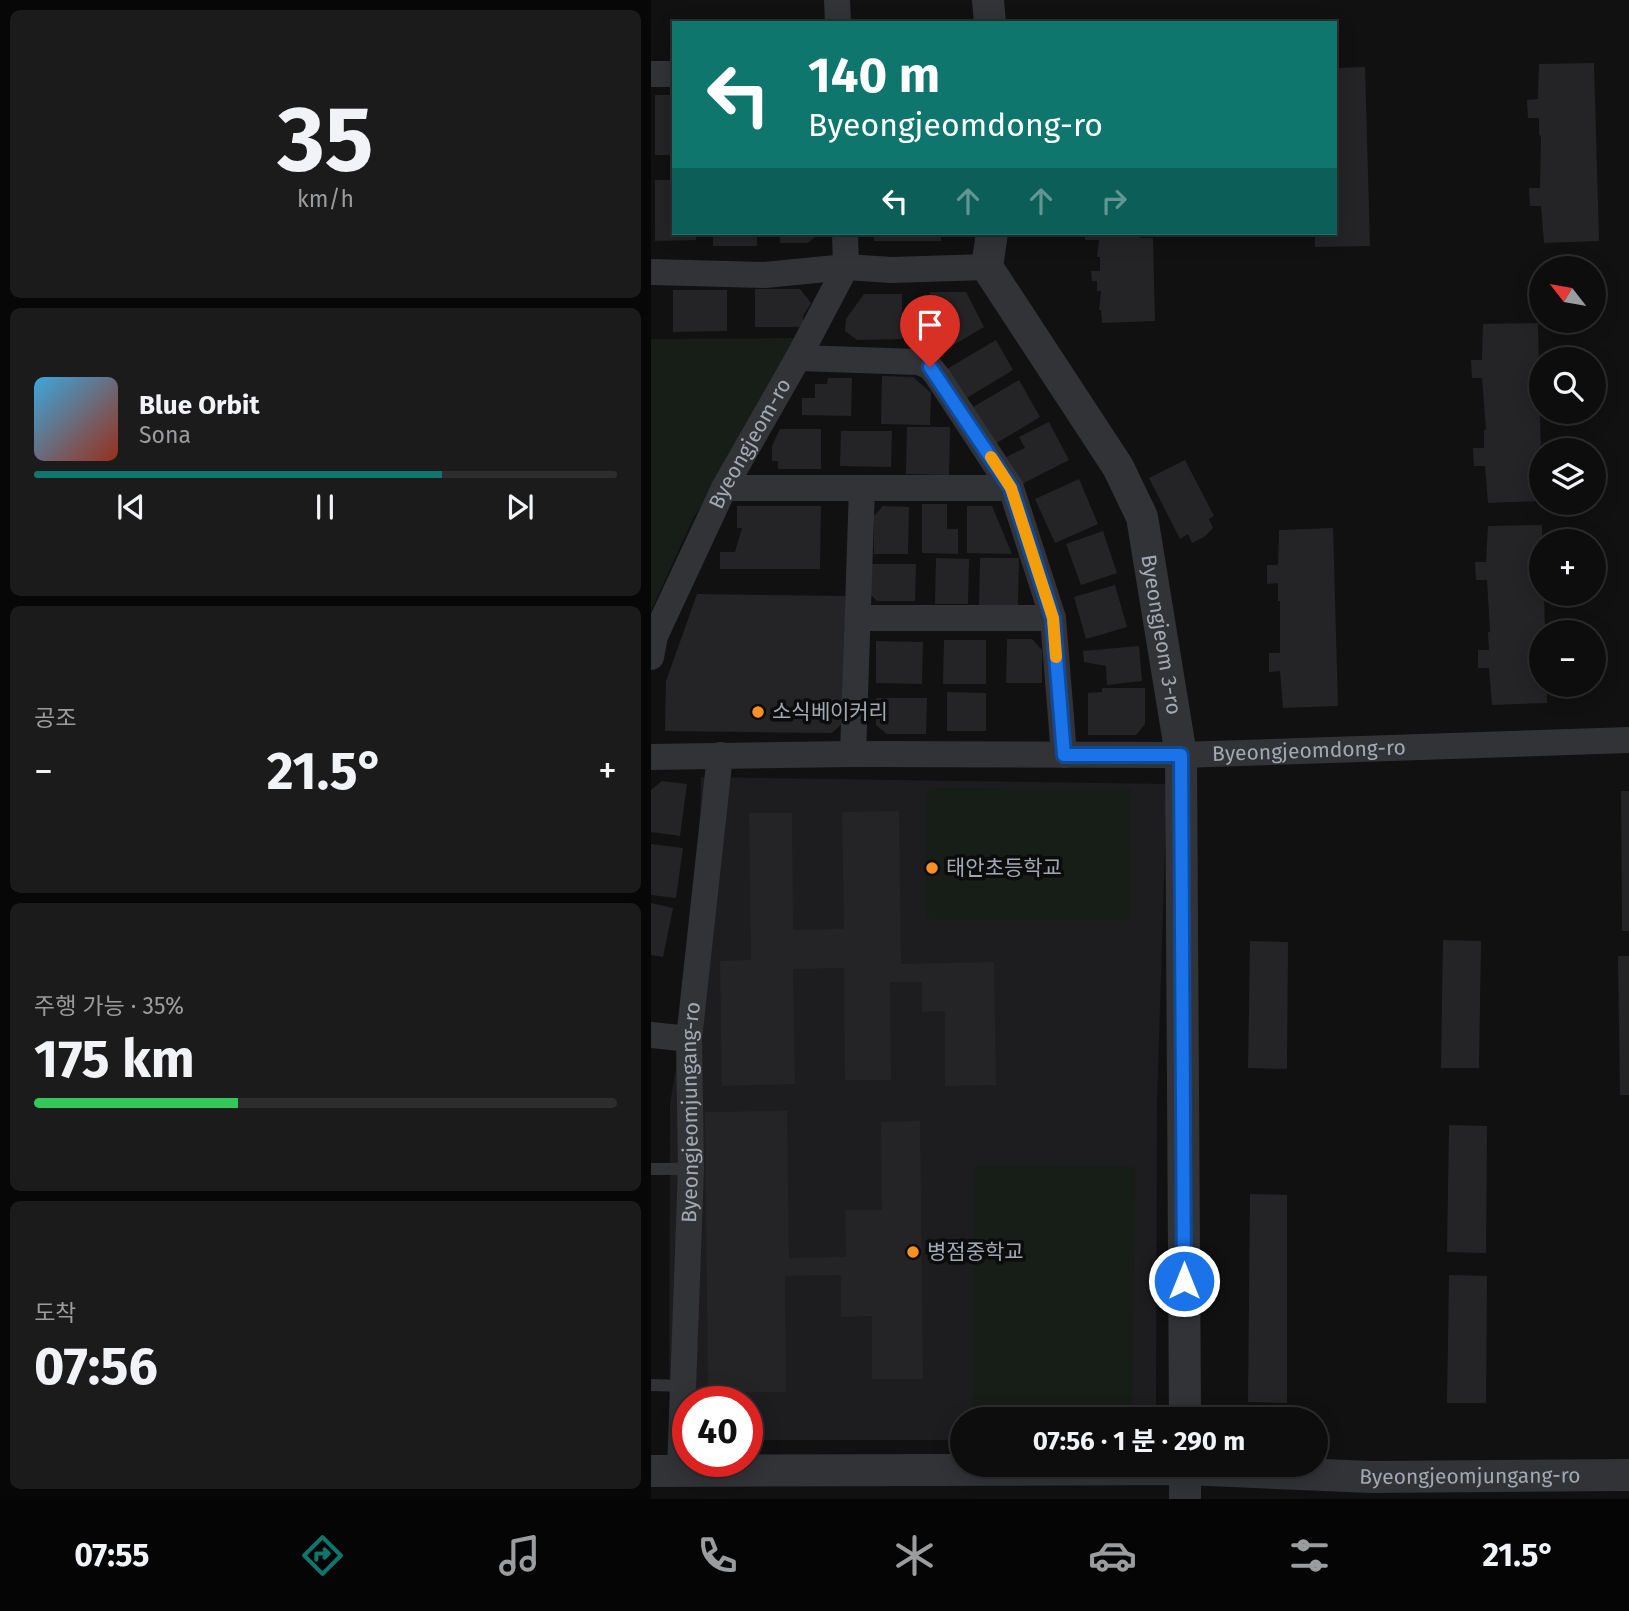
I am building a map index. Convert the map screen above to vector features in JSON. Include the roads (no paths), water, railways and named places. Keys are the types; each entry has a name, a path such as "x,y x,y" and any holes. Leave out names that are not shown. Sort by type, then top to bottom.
{"street":[{"path":"837,0 838,21"},
{"path":"988,0 989,21"},
{"path":"651,74 672,74"},
{"name":"Byeongjeom-ro","path":"651,657 655,636 724,488 846,267 845,235"},
{"path":"651,272 765,275 846,267 891,270 987,267 992,235"},
{"name":"Byeongjeom 3-ro","path":"987,267 1118,467 1142,517 1181,755 1185,1407"},
{"path":"798,358 919,362 930,367 1011,488 1053,618 1064,755"},
{"path":"724,488 1011,488"},
{"path":"853,754 862,488"},
{"path":"857,618 1053,618"},
{"name":"Byeongjeomdong-ro","path":"651,757 853,754 1181,755 1629,740"},
{"name":"Byeongjeomjungang-ro","path":"683,1386 691,1169 689,1039 720,755"},
{"path":"651,1035 689,1039"},
{"name":"Byeongjeomjungang-ro","path":"672,1438 665,1471 1185,1478 1375,1488 1629,1475"}],"lane":[{"path":"651,1169 691,1169"},
{"path":"651,1385 683,1386"}],"place":[{"name":"소식베이커리","path":"758,712"},
{"name":"태안초등학교","path":"932,868"},
{"name":"병점중학교","path":"913,1252"}]}
